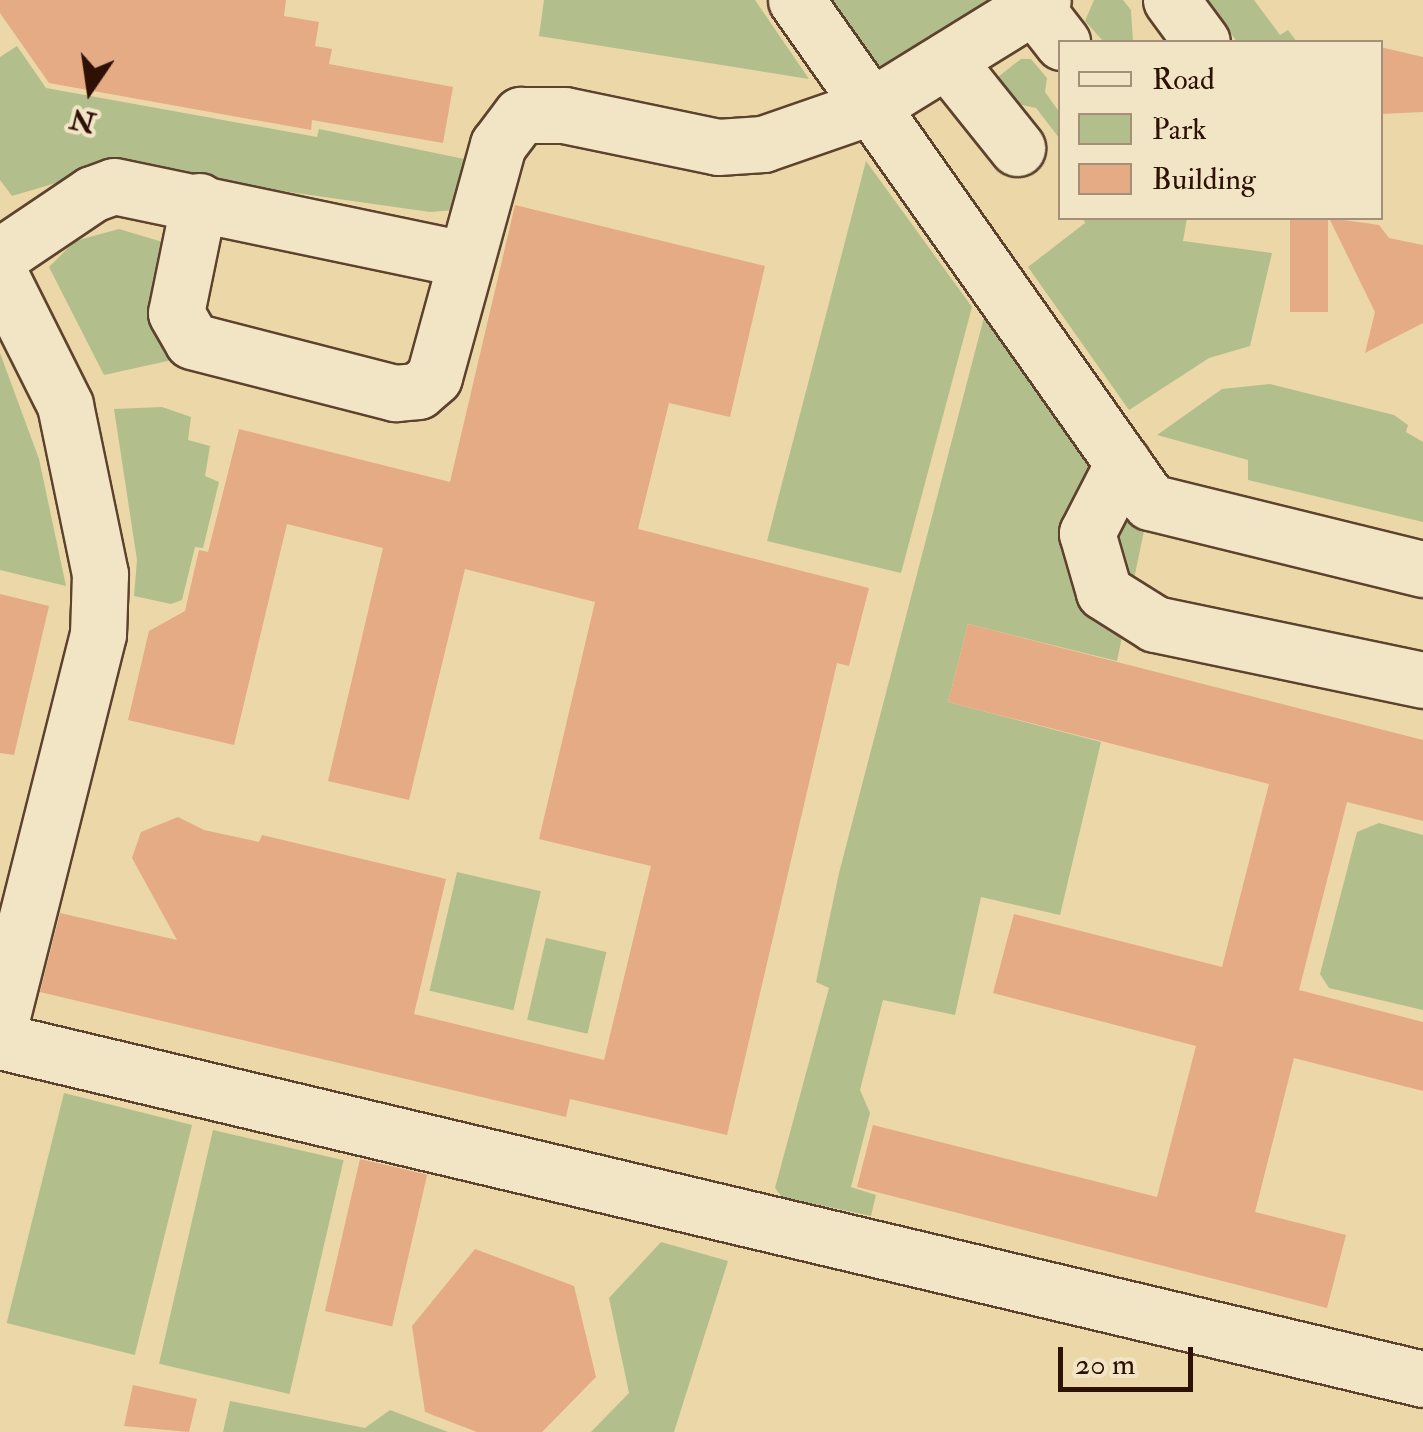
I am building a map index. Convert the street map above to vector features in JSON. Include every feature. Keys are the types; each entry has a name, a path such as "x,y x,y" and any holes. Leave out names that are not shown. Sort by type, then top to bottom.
{"lane":[{"path":"796,0 1150,502 1423,569"},
{"path":"1171,0 1201,40"},
{"path":"200,200 177,302 184,333 204,346 394,394 418,391 434,377 498,145 522,115 541,112 740,148 870,107 949,63 1047,16"},
{"path":"949,63 1017,148"},
{"path":"0,256 92,194 114,186 200,200 464,258"},
{"path":"0,275 65,404 100,574 98,634 0,1023"},
{"path":"1122,463 1087,533 1104,592 1156,624 1423,680"},
{"path":"0,1040 1423,1380"}],"green space":[{"path":"544,0 755,0 809,79 539,36"},
{"path":"817,0 1001,0 877,85"},
{"path":"1094,0 1123,0 1131,10 1133,40 1102,40 1085,21"},
{"path":"1207,0 1254,0 1280,35 1288,30 1296,40 1236,40"},
{"path":"17,46 46,88 317,137 319,129 469,160 456,210 430,212 147,172 83,175 12,196 0,180 0,57"},
{"path":"1021,59 1031,59 1047,78 1045,92 1058,110 1058,136 1036,108 1013,103 989,84"},
{"path":"866,161 972,307 901,573 767,541"},
{"path":"1084,220 1187,220 1183,241 1272,253 1250,346 1209,358 1129,410 1028,267 1085,223"},
{"path":"119,229 166,243 172,360 104,375 49,267 75,241"},
{"path":"995,275 1150,502 1117,661 968,624 948,702 1101,742 1060,915 981,897 955,1015 883,1000 860,1090 870,1113 851,1187 876,1195 871,1216 782,1197 775,1188 829,988 816,982 839,873"},
{"path":"0,353 39,459 66,586 0,570"},
{"path":"1270,384 1394,415 1408,425 1406,432 1423,442 1423,522 1248,480 1248,460 1157,435 1222,389"},
{"path":"162,407 191,417 188,440 210,446 205,476 219,482 203,548 195,547 182,600 171,604 134,596 137,560 114,409"},
{"path":"1379,823 1423,835 1423,1010 1329,988 1320,974 1357,832"},
{"path":"457,872 541,891 513,1010 430,991"},
{"path":"546,938 606,952 588,1034 527,1020"},
{"path":"64,1093 192,1125 135,1355 7,1323"},
{"path":"213,1130 344,1160 290,1394 159,1364"},
{"path":"661,1242 728,1261 674,1432 591,1432 629,1393 609,1298"},
{"path":"230,1401 365,1428 390,1410 448,1432 223,1432"}],"building":[{"path":"0,0 286,0 284,16 319,22 315,46 332,49 329,64 453,87 443,143 312,120 311,130 49,83 0,13"},
{"path":"1383,48 1423,57 1423,112 1383,114"},
{"path":"515,205 765,266 730,417 669,403 638,529 869,588 849,666 837,663 727,1135 570,1099 566,1117 40,992 60,913 177,940 132,858 141,832 178,817 204,830 259,842 262,835 446,879 414,1014 604,1060 651,866 539,839 595,602 465,569 409,800 328,781 383,548 287,524 234,745 128,720 149,631 185,611 199,550 208,552 239,429 450,482"},
{"path":"1290,220 1328,220 1328,312 1290,312"},
{"path":"1330,220 1379,225 1389,238 1423,245 1423,323 1365,353 1375,312"},
{"path":"0,594 49,606 14,755 0,753"},
{"path":"968,624 1423,740 1423,821 1347,802 1299,990 1423,1022 1423,1091 1294,1058 1255,1212 1346,1235 1327,1308 857,1187 873,1125 1157,1197 1196,1046 993,993 1014,914 1222,967 1269,784 948,702"},
{"path":"360,1159 427,1175 392,1327 325,1311"},
{"path":"475,1249 574,1286 596,1377 542,1432 477,1432 425,1412 412,1326"},
{"path":"133,1385 197,1399 189,1432 124,1426"}]}
